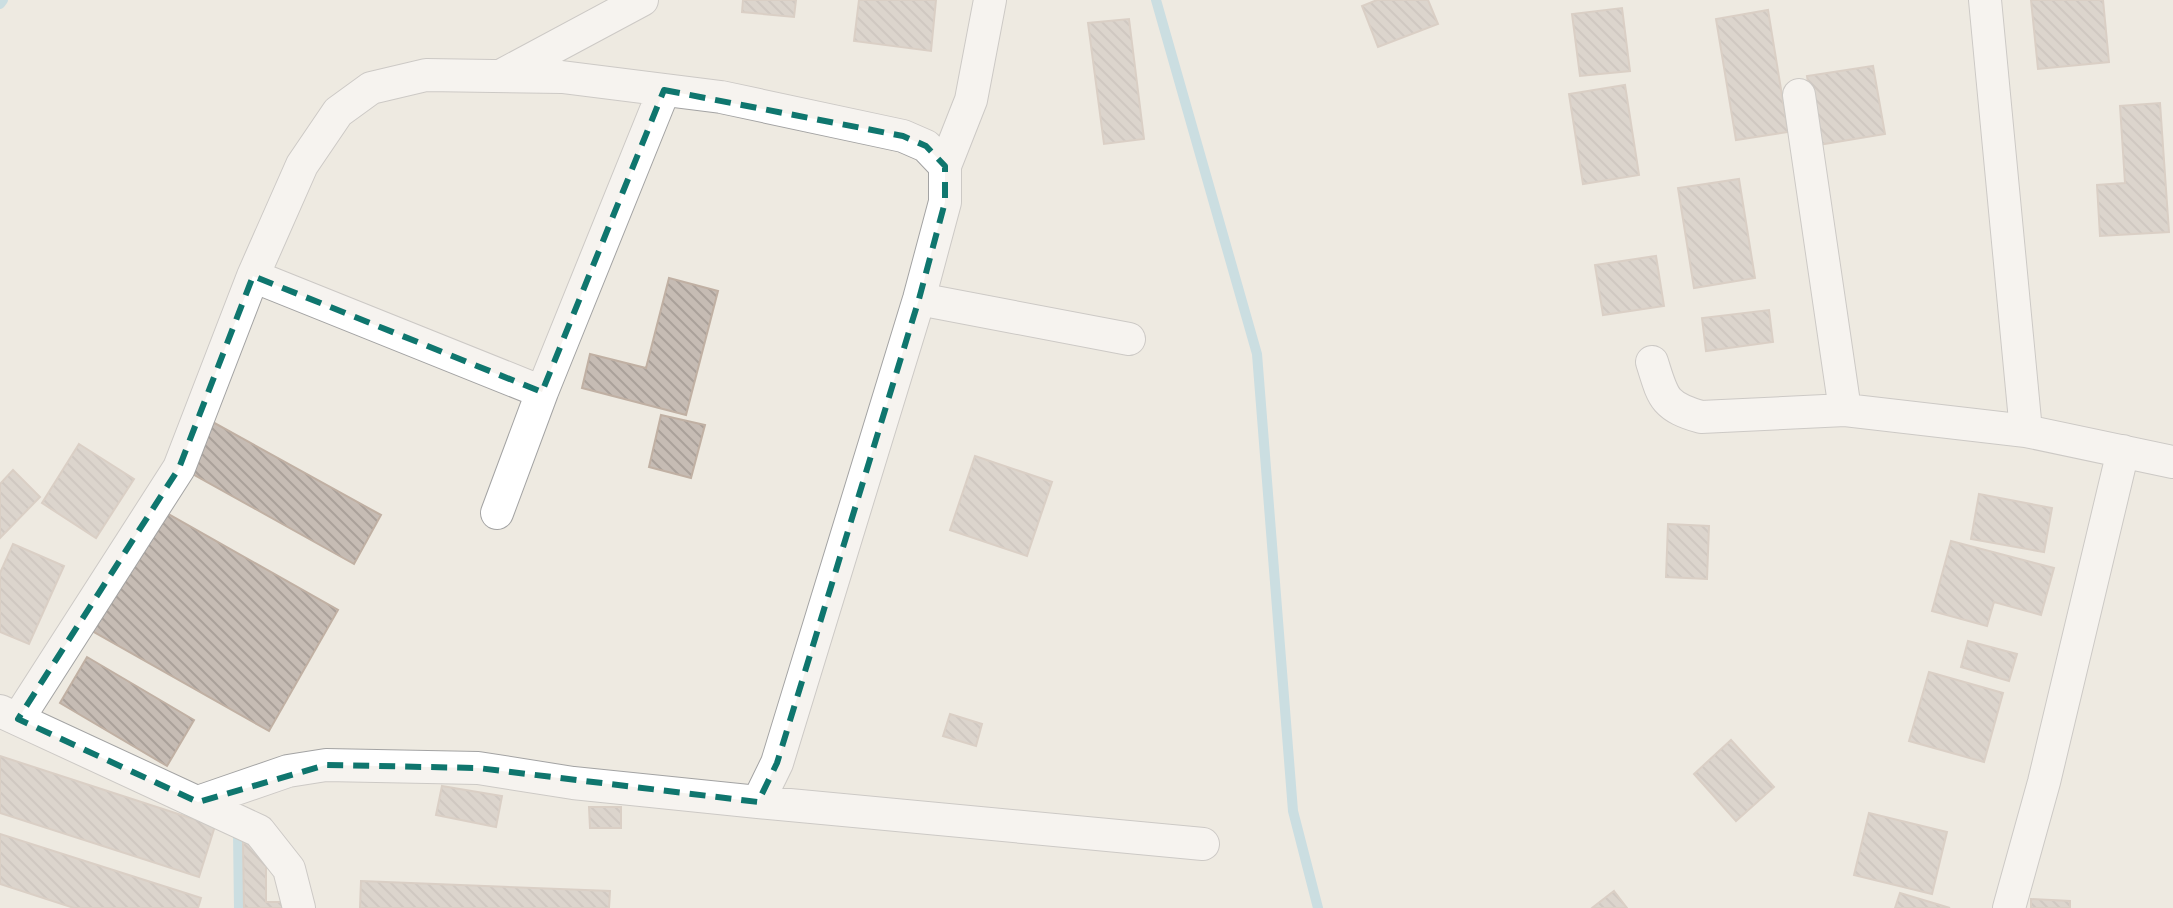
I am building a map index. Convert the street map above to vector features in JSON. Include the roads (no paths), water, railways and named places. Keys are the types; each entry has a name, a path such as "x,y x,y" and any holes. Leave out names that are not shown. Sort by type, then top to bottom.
{"street":[{"path":"500,76 642,0"},
{"path":"758,802 777,763 919,299 945,202 945,166 971,100 990,0"},
{"path":"1985,0 2026,431"},
{"path":"299,908 289,869 259,831 9,715 179,468 253,276 302,165 338,112 371,88 412,78 562,77 721,97 903,136 926,146 945,166"},
{"path":"497,513 542,392 664,90"},
{"path":"1799,95 1845,410"},
{"path":"253,276 542,392"},
{"path":"919,299 1129,339"},
{"path":"1652,362 1664,401 1681,411 1701,417 1845,410 2026,431 2173,462"},
{"path":"2009,908 2044,782 2123,451"},
{"path":"198,802 288,771 326,765 478,768 573,783 1203,844"}],"waterway":[{"path":"0,4 3,0"},
{"path":"1156,0 1257,354 1293,811 1318,908"},
{"path":"233,829 238,832 239,908"}]}
